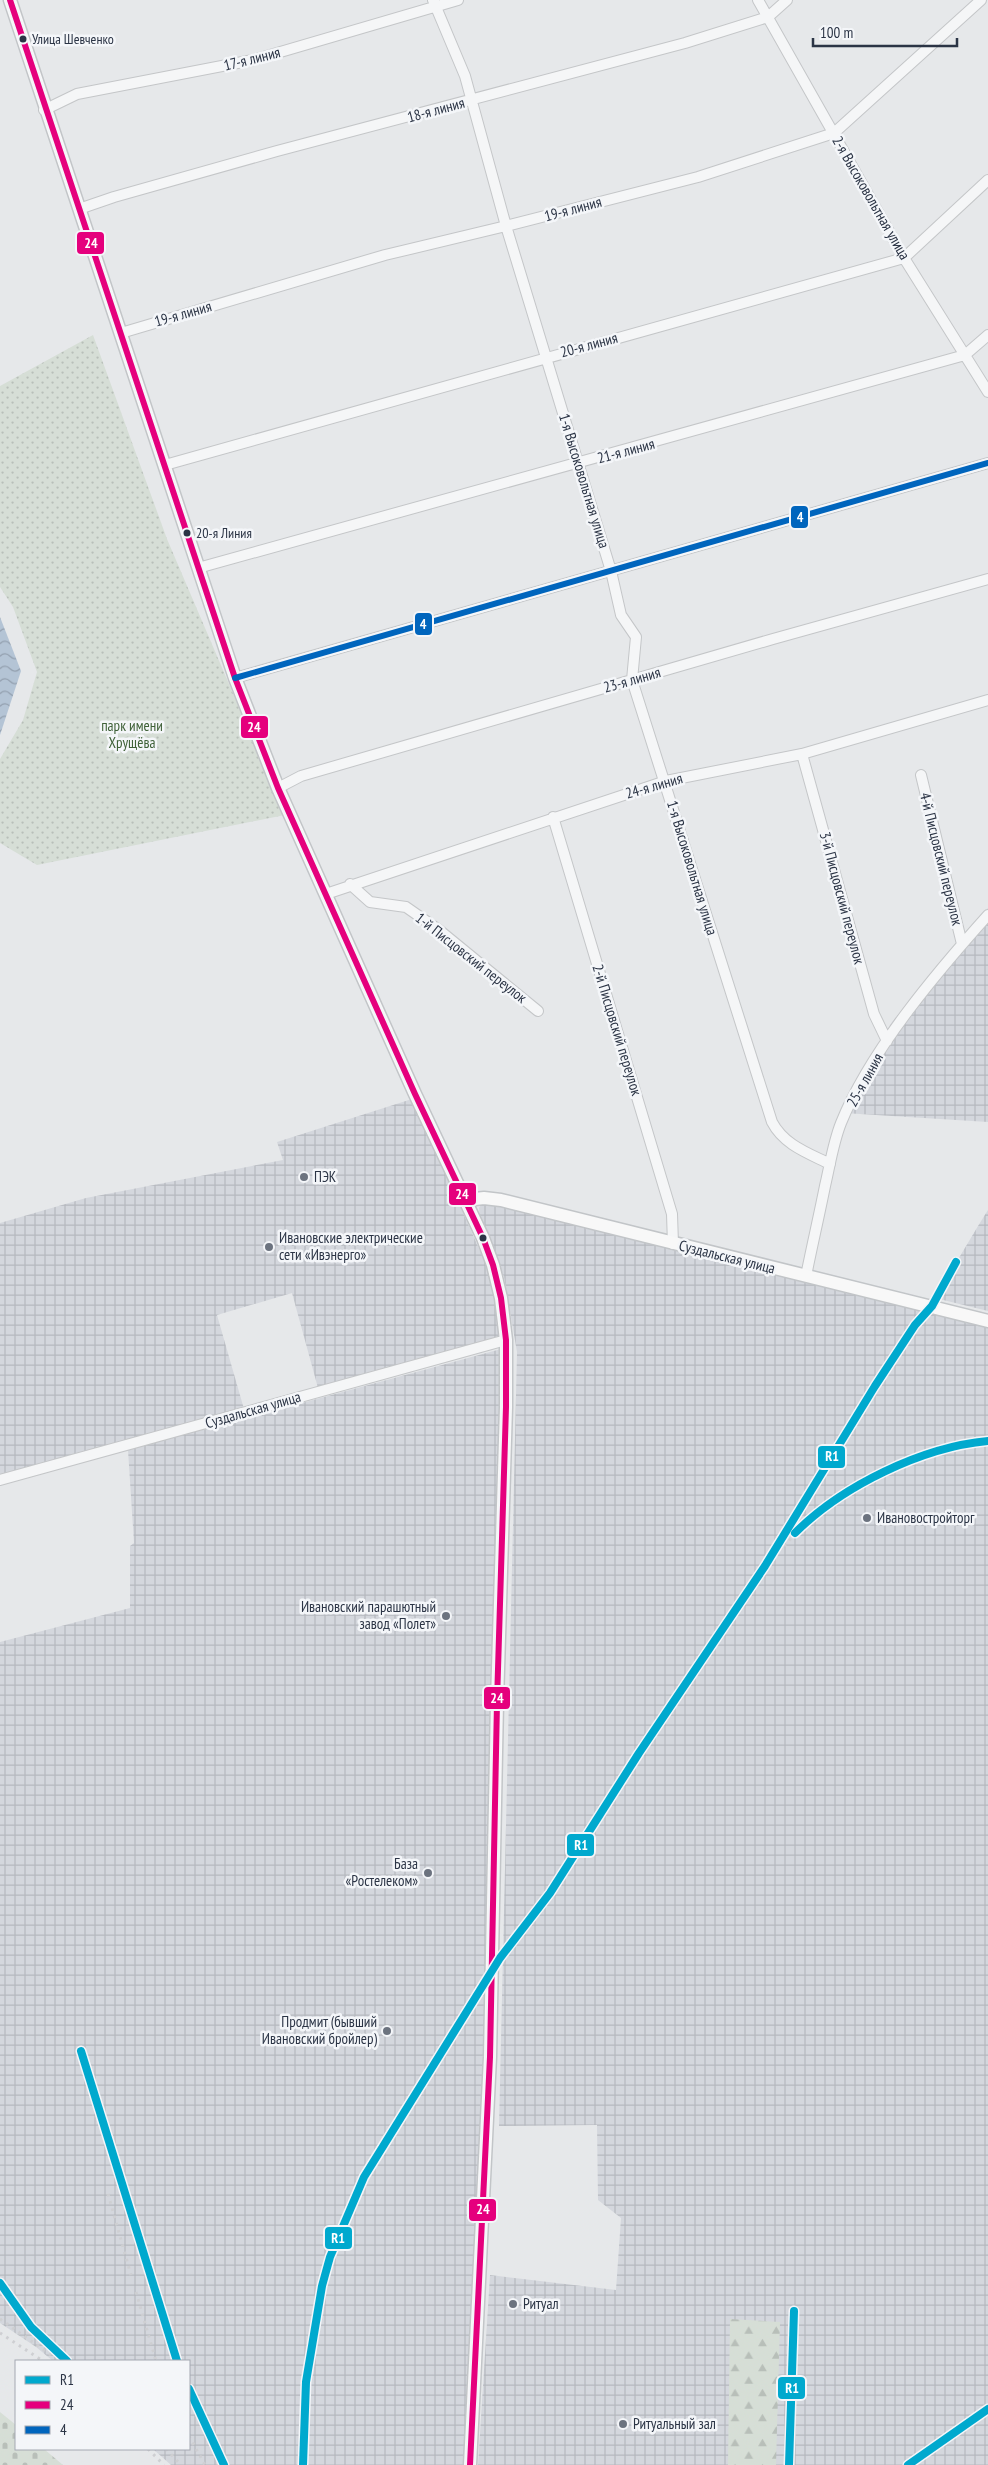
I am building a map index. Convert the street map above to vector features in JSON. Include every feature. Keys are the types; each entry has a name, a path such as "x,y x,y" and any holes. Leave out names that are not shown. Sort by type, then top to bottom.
{"main road":[{"path":"10,0 44,110 121,333 235,678 278,788 415,1094 466,1200 493,1265 501,1298 506,1340 490,2058 470,2465"},
{"name":"Суздальская улица","path":"466,1200 484,1198 501,1200 988,1320"}],"street":[{"name":"17-я линия","path":"44,110 77,94 253,60 434,3 458,0"},
{"name":"2-я Высоковольтная улица","path":"758,0 904,258 988,392"},
{"name":"18-я линия","path":"79,209 114,196 277,151 685,43 768,17 787,0"},
{"name":"19-я линия","path":"121,333 385,254 506,226 698,177 834,133 981,0"},
{"name":"1-я Высоковольтная улица","path":"434,3 465,76 506,226 547,356 622,614 636,638 632,680 658,764 666,781 772,1122 778,1134 791,1145 830,1164"},
{"name":"20-я линия","path":"165,465 547,356 904,258 988,180"},
{"name":"21-я линия","path":"198,568 965,356 988,335"},
{"path":"235,678 988,464"},
{"name":"23-я линия","path":"278,788 301,776 988,579"},
{"name":"24-я линия","path":"326,894 350,884 666,781 802,754 988,700"},
{"name":"3-й Писцовский переулок","path":"802,754 874,1014 887,1041"},
{"name":"4-й Писцовский переулок","path":"921,775 962,944"},
{"name":"2-й Писцовский переулок","path":"553,817 672,1214 674,1244"},
{"name":"1-й Писцовский переулок","path":"350,884 370,902 406,907 439,930 538,1011"},
{"name":"25-я линия","path":"806,1276 830,1164 841,1124 854,1094 887,1041 962,944 988,915"},
{"name":"Суздальская улица","path":"0,1480 506,1340"}],"shaded area":[{"path":"988,908 988,1122 844,1113 850,1092 892,1022"},
{"path":"412,1099 485,1262 494,1292 501,1337 318,1388 292,1293 217,1315 244,1409 0,1479 0,1223 86,1198 283,1160 277,1142"},
{"path":"483,1201 988,1317 988,2465 478,2465 490,2275 616,2290 621,2218 598,2200 597,2125 499,2126 517,1352 504,1277 480,1218 479,1208"},
{"path":"988,1210 988,1311 935,1298 978,1226"},
{"path":"501,1349 489,1972 466,2465 171,2465 154,2450 190,2450 190,2360 52,2360 0,2323 0,1642 130,1608 130,1546 134,1543 128,1450"}],"green space":[{"name":"парк имени Хрущёва","path":"93,335 167,539 285,815 37,865 0,843 0,759 23,720 37,672 13,607 0,587 0,386"},
{"path":"730,2319 780,2322 776,2465 728,2465"},
{"path":"0,2412 15,2424 15,2450 45,2450 63,2465 0,2465"}],"water":[{"path":"0,617 21,671 0,735"}],"railway":[{"path":"303,2465 306,2382 322,2286 330,2257 364,2177 500,1958 550,1893 639,1753 765,1566 875,1386 915,1325 932,1306 956,1262"},
{"path":"784,1546 826,1508 877,1476 904,1463 932,1453 961,1445 988,1441"},
{"path":"81,2051 177,2360"},
{"path":"108,2194 131,2275"},
{"path":"0,2283 31,2327 66,2360"},
{"path":"136,2292 156,2360"},
{"path":"789,2465 794,2311"},
{"path":"0,2319 51,2355"},
{"path":"0,2333 41,2360"},
{"path":"190,2391 224,2465"},
{"path":"908,2465 988,2409"},
{"path":"190,2438 205,2465"},
{"path":"149,2450 164,2465"},
{"path":"167,2450 181,2465"}],"transit line":[{"name":"24","path":"10,0 235,678 278,788 415,1094 483,1238 493,1265 501,1298 506,1340 506,1407 497,1702 490,2057 470,2465"},
{"name":"4","path":"235,678 988,463"},
{"name":"R1","path":"303,2465 306,2382 322,2286 330,2257 364,2177 500,1958 550,1893 639,1753 765,1566 875,1386 915,1325 932,1306 956,1262"},
{"name":"R1","path":"795,1533 836,1500 884,1472 910,1460 937,1451 988,1441"},
{"name":"R1","path":"81,2051 177,2360"},
{"name":"R1","path":"0,2283 31,2327 66,2360"},
{"name":"R1","path":"789,2465 794,2311"},
{"name":"R1","path":"190,2391 224,2465"},
{"name":"R1","path":"908,2465 988,2409"}],"place":[{"name":"Улица Шевченко","path":"23,39"},
{"name":"20-я Линия","path":"187,533"},
{"name":"ПЭК","path":"304,1177"},
{"name":"Ивановские электрические сети «Ивэнерго»","path":"269,1247"},
{"name":"Ивановостройторг","path":"867,1518"},
{"name":"Ивановский парашютный завод «Полет»","path":"446,1616"},
{"name":"База «Ростелеком»","path":"428,1873"},
{"name":"Продмит (бывший Ивановский бройлер)","path":"387,2031"},
{"name":"Ритуал","path":"513,2304"},
{"name":"Ритуальный зал","path":"623,2424"}]}
